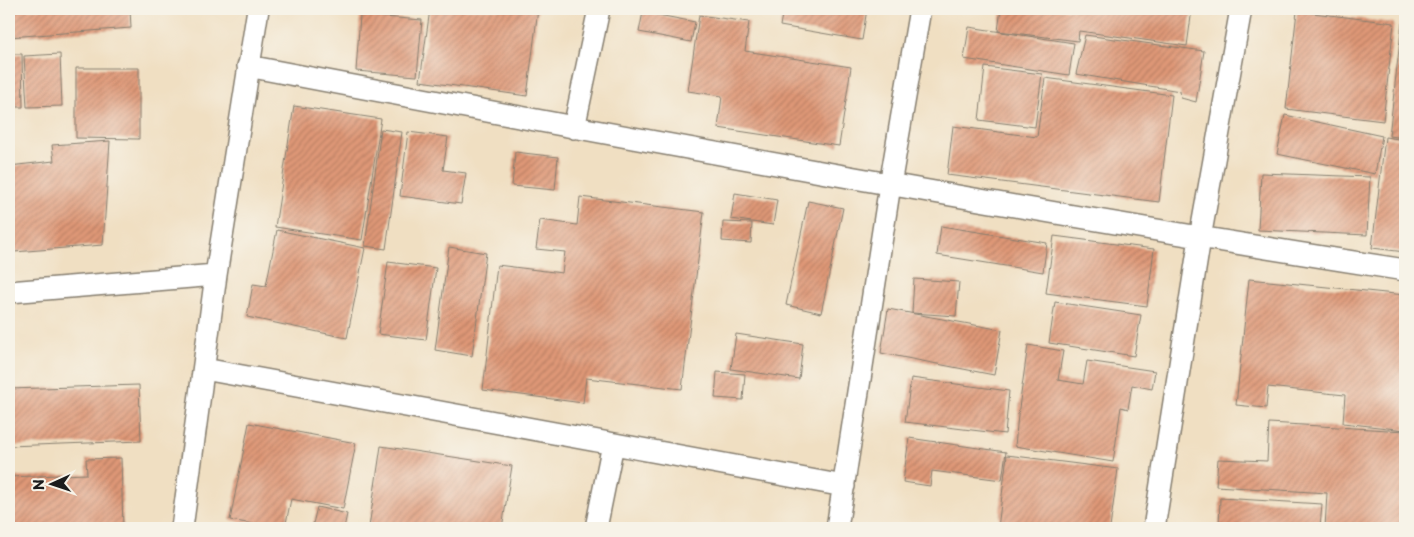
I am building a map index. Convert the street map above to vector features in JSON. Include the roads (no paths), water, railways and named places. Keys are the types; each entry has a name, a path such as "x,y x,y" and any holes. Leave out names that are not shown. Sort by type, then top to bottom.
{"lane":[{"path":"182,528 216,275 258,9"},
{"path":"574,128 599,9"},
{"path":"837,528 890,184 920,9"},
{"path":"1154,528 1200,238 1241,9"},
{"path":"248,66 574,128 890,184 1200,238 1405,270"},
{"path":"9,292 216,275"},
{"path":"204,369 844,486"},
{"path":"596,528 613,444"}]}
